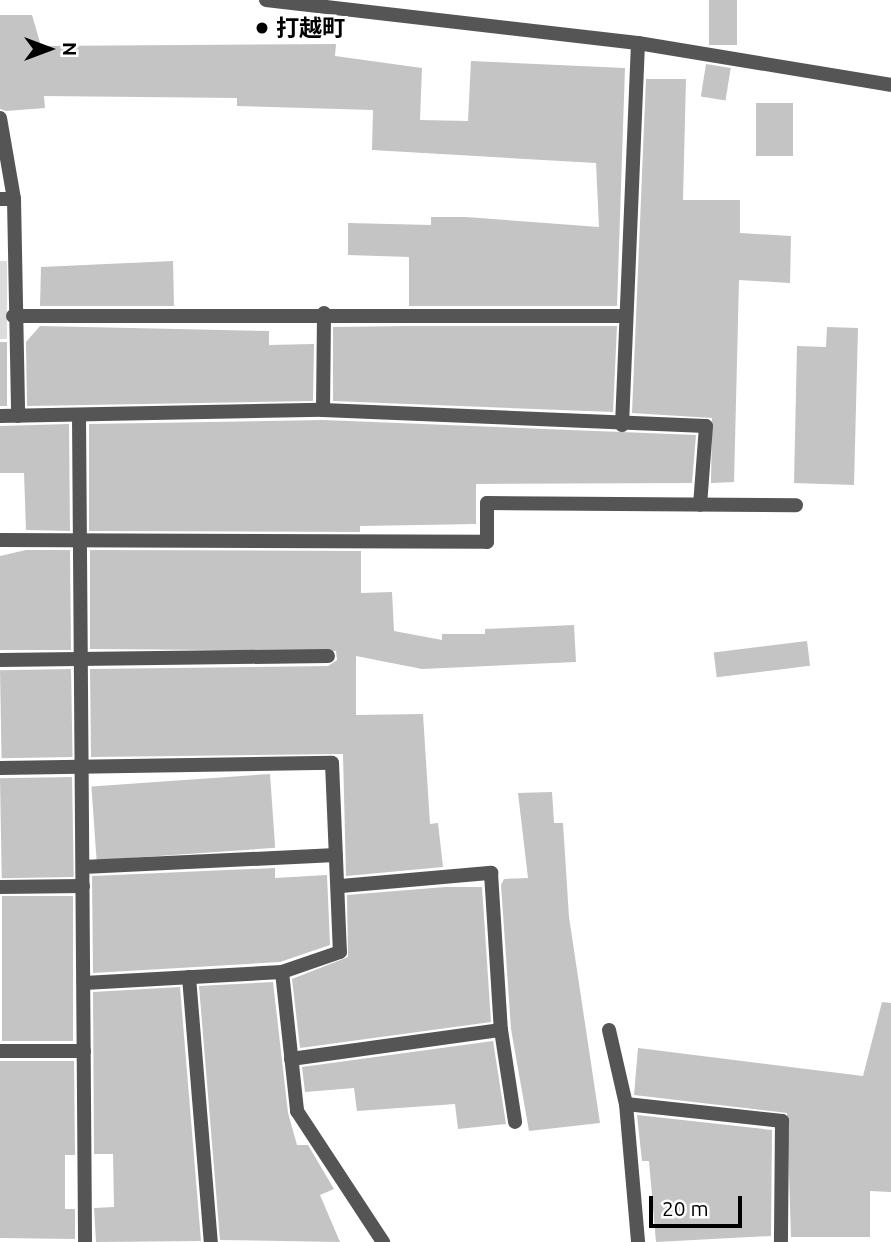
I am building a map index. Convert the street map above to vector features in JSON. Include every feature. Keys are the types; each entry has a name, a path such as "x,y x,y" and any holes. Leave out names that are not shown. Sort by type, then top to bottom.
{"street":[{"path":"266,0 638,43 891,85"},
{"path":"622,425 638,43"},
{"path":"0,118 7,199 18,416"},
{"path":"13,316 324,313 626,316"},
{"path":"323,410 324,313"},
{"path":"0,416 323,410 622,425 706,426 700,505"},
{"path":"79,416 85,1242"},
{"path":"0,540 487,542 487,503 796,505"},
{"path":"0,660 328,656"},
{"path":"0,768 332,763 336,855 341,886 340,952 282,972 84,983"},
{"path":"83,867 336,855"},
{"path":"341,886 491,873 501,1030 515,1122"},
{"path":"0,887 83,886"},
{"path":"282,972 297,1111 383,1242"},
{"path":"190,977 211,1242"},
{"path":"292,1059 501,1030"},
{"path":"609,1030 626,1104 638,1242"},
{"path":"0,1051 84,1051"},
{"path":"626,1104 782,1121 781,1242"}],"shaded area":[{"path":"0,261 7,261 7,339 0,339"}],"building":[{"path":"709,0 737,0 737,45 709,45"},
{"path":"0,15 32,15 41,46 336,44 335,56 422,68 420,120 468,121 471,61 625,68 617,306 409,306 409,257 348,255 348,223 431,225 431,217 466,217 599,227 596,163 372,150 373,110 237,106 237,98 44,96 45,108 6,111 0,109"},
{"path":"706,64 731,68 726,101 701,97"},
{"path":"646,79 686,79 683,200 740,200 740,233 791,236 790,283 739,280 734,482 711,483 712,418 632,413"},
{"path":"756,103 793,103 793,156 756,156"},
{"path":"173,261 174,306 40,306 41,267"},
{"path":"40,326 269,331 269,345 314,344 313,401 27,406 26,342"},
{"path":"617,326 613,412 333,401 333,327"},
{"path":"827,327 858,328 854,485 794,483 797,346 826,347"},
{"path":"0,342 7,342 7,406 0,406"},
{"path":"323,420 696,435 692,483 476,484 476,524 360,526 360,532 89,531 89,424"},
{"path":"69,424 70,531 26,530 24,473 0,473 0,426"},
{"path":"26,550 70,550 71,650 0,650 0,556"},
{"path":"90,550 361,551 361,593 392,592 394,631 442,640 442,634 485,634 485,629 574,625 576,662 422,669 356,656 356,715 423,714 430,824 438,823 443,867 346,876 343,754 91,757 90,669 328,666 337,660 336,651 90,649"},
{"path":"807,641 810,666 717,677 714,652"},
{"path":"71,669 73,757 2,758 0,670"},
{"path":"270,774 275,848 97,860 91,786"},
{"path":"72,777 74,877 2,878 0,778"},
{"path":"552,792 554,823 563,823 569,917 600,1123 529,1131 511,1029 501,885 504,879 528,878 518,793"},
{"path":"275,868 275,878 327,875 330,945 280,962 93,973 92,876"},
{"path":"445,887 482,887 491,1022 300,1048 292,979 348,957 347,895"},
{"path":"2,896 73,896 73,1041 2,1041"},
{"path":"273,982 288,1113 297,1145 308,1145 334,1189 320,1195 340,1242 220,1240 199,986"},
{"path":"180,987 201,1241 96,1242 94,1208 114,1207 113,1154 94,1154 93,992"},
{"path":"882,1002 891,1003 891,1192 870,1191 870,1237 791,1237 787,1113 634,1095 638,1048 863,1076"},
{"path":"493,1041 506,1124 458,1129 455,1104 357,1111 354,1088 305,1092 302,1067"},
{"path":"0,1061 74,1061 75,1155 65,1155 65,1209 75,1209 75,1239 0,1238"},
{"path":"637,1115 772,1130 771,1236 656,1242 649,1161 642,1161"}],"place":[{"name":"打越町","path":"262,28"}]}
